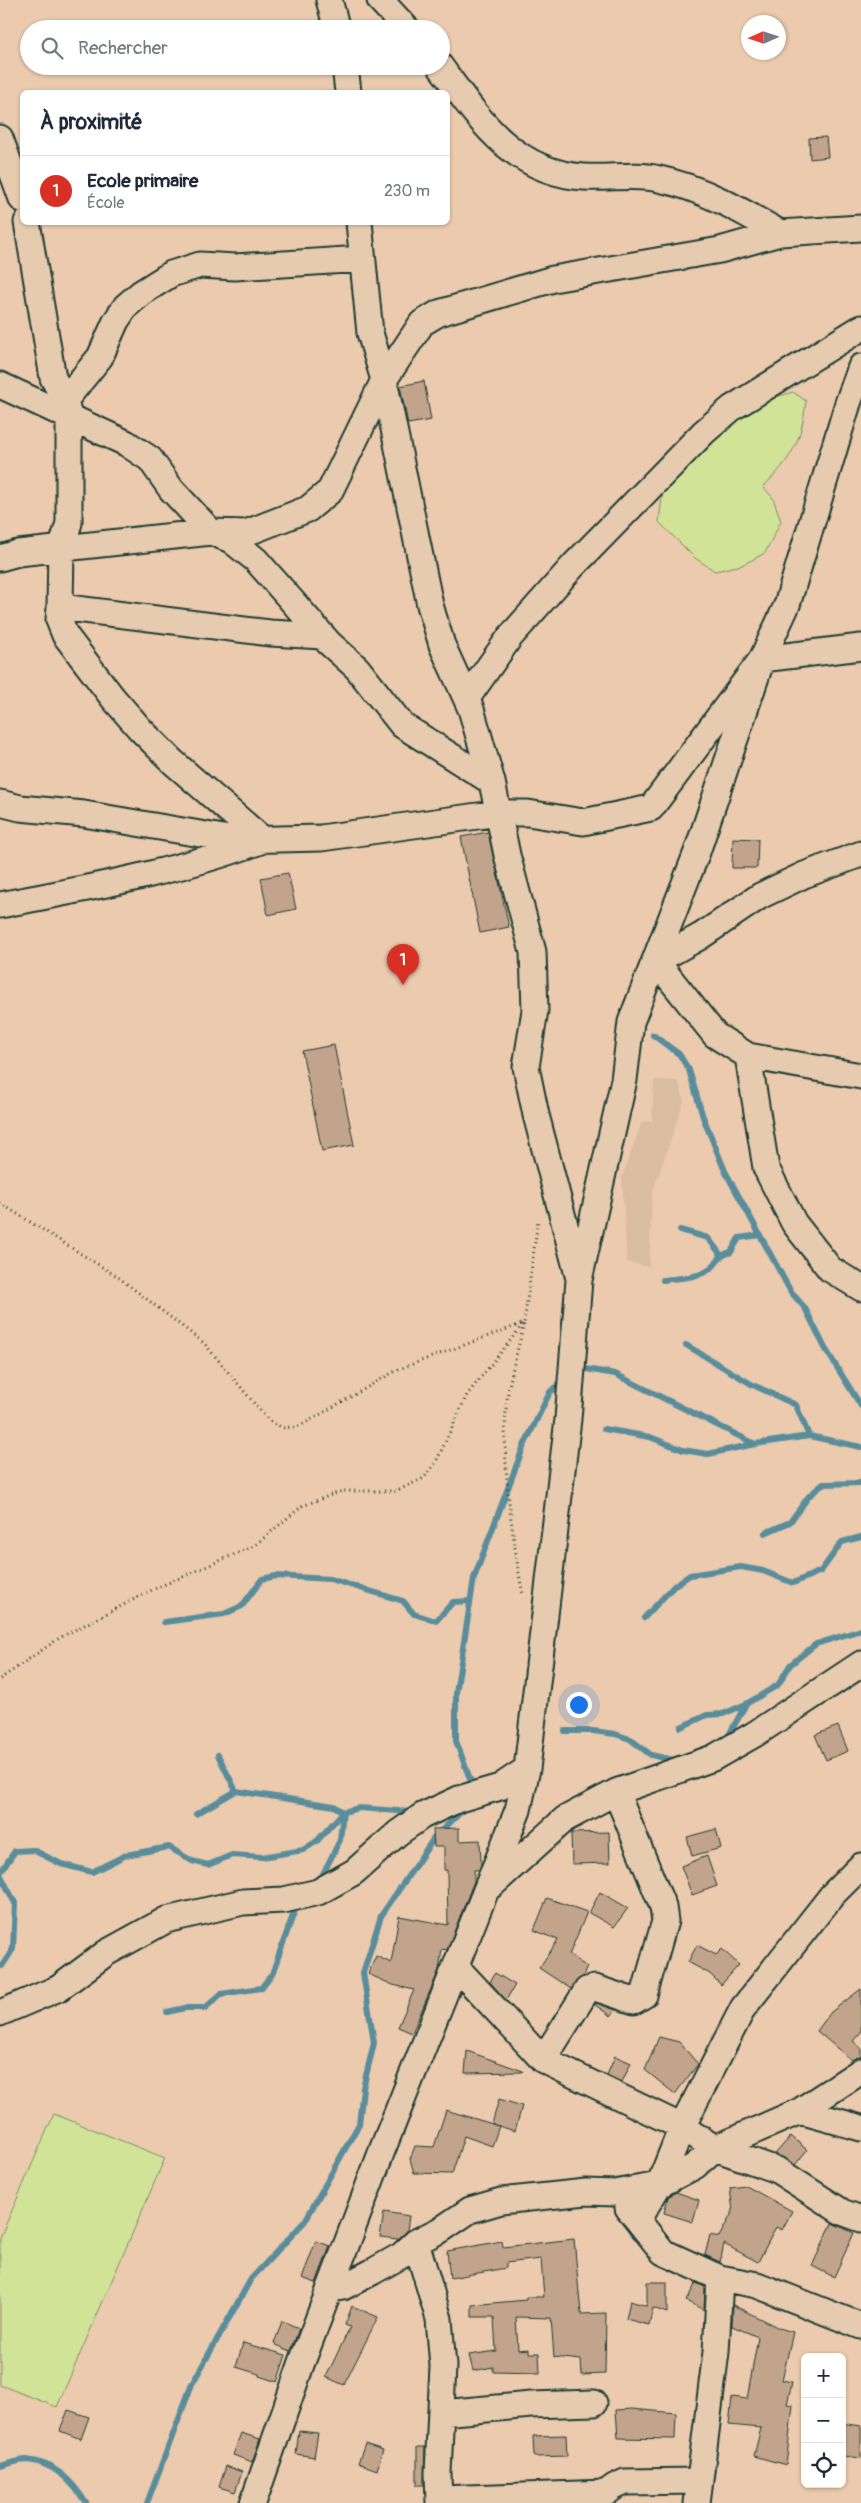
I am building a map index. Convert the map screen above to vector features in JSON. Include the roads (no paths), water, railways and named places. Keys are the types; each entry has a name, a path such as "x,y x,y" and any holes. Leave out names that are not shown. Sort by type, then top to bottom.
{"street":[{"path":"329,0 335,20"},
{"path":"380,0 399,20"},
{"path":"347,75 348,90"},
{"path":"447,75 478,118 513,152 540,168 561,176 658,178 737,208 780,233"},
{"path":"0,138 20,193"},
{"path":"28,225 54,378 67,408 69,523 61,549 60,620 69,642 113,698 173,762 263,840"},
{"path":"358,225 370,333 384,380 430,605 442,645 467,698 492,782 507,855 533,952 535,1010 526,1067 579,1280"},
{"path":"0,558 18,553 212,532 246,533 280,522 308,509 330,491 384,380 422,324 439,312 553,279 720,250 780,233 861,228"},
{"path":"67,408 100,357 116,320 126,306 141,292 171,274 200,264 235,267 362,259"},
{"path":"467,698 510,637 554,588 704,432 732,408 861,328"},
{"path":"253,2503 383,2148 457,1968 518,1810 527,1769 568,1419 579,1280 624,1080 631,1022 697,852 762,659 787,605 854,395 861,367"},
{"path":"0,385 67,408 150,459 170,489 212,532 231,540 248,551 323,636 357,668 402,725 492,782"},
{"path":"60,607 270,633 323,636"},
{"path":"0,803 20,808 84,814 235,840 321,838 499,812 528,813 582,822 651,808 762,659 861,648"},
{"path":"0,905 100,885 224,855 263,840"},
{"path":"656,961 701,936 760,896 804,875 861,854"},
{"path":"656,961 715,1036 748,1056 861,1076"},
{"path":"748,1056 766,1168 794,1223 830,1268 861,1288"},
{"path":"488,1888 565,1819 616,1792 713,1758 755,1734 861,1664"},
{"path":"0,2013 59,1988 106,1953 166,1920 243,1902 284,1900 318,1892 354,1872 398,1833 422,1816 459,1799 500,1787 527,1769"},
{"path":"542,2060 587,1990 595,1988 634,2001 644,1994 665,1922 663,1907 616,1792"},
{"path":"638,2219 659,2185 682,2127 743,2008 833,1894 861,1866"},
{"path":"457,1968 542,2060 682,2127 715,2148 777,2170 842,2212 861,2219"},
{"path":"330,2289 343,2288 372,2272 402,2255 416,2242 442,2229 470,2210 501,2201 586,2192 614,2193 659,2185 695,2166 715,2148 800,2111 861,2071"},
{"path":"800,2111 861,2128"},
{"path":"614,2193 638,2219 663,2252 720,2278 757,2286 861,2326"},
{"path":"416,2242 439,2320 444,2366 438,2473 439,2501 606,2493 625,2482 698,2492 716,2352 720,2278"},
{"path":"441,2413 531,2405 594,2403"}],"waterway":[{"path":"653,1035 679,1054 689,1070 703,1117 725,1171 791,1292 805,1308 825,1348 861,1406"},
{"path":"680,1230 708,1238 721,1255"},
{"path":"663,1280 688,1277 705,1272 721,1257 731,1252 739,1238 760,1235"},
{"path":"686,1345 753,1385 796,1405 809,1436"},
{"path":"577,1371 580,1368 615,1374 755,1444 809,1436 861,1447"},
{"path":"474,1790 456,1741 456,1693 474,1578 523,1448 550,1392 563,1382"},
{"path":"604,1429 650,1437 683,1450 708,1454 755,1444"},
{"path":"765,1533 790,1522 809,1496 823,1484 861,1483"},
{"path":"644,1618 675,1585 690,1575 741,1567 763,1571 793,1583 821,1571 842,1542 861,1537"},
{"path":"164,1622 224,1614 242,1606 262,1579 276,1576 330,1579 403,1601 414,1614 436,1621 453,1602 470,1601"},
{"path":"725,1742 746,1704 778,1685 790,1665 816,1644 861,1630"},
{"path":"681,1727 707,1715 723,1714 746,1704"},
{"path":"565,1731 593,1731 615,1734 630,1739 651,1755 678,1761"},
{"path":"218,1755 236,1791 334,1806 343,1812 340,1840 320,1880"},
{"path":"196,1814 236,1791"},
{"path":"147,2503 192,2384 251,2279 305,2221 359,2124 363,2088 374,2043 363,1973 381,1916 434,1838 467,1806"},
{"path":"0,1873 15,1851 33,1850 61,1864 92,1872 126,1855 169,1847 192,1861 208,1865 232,1855 262,1857 303,1850 317,1841 343,1812 359,1808 411,1812"},
{"path":"0,1874 15,1903 13,1949 2,1966 0,1966"},
{"path":"167,2012 185,2008 205,2008 221,1994 261,1988 272,1974 297,1904"},
{"path":"0,2466 27,2460 46,2465 62,2474 75,2487 86,2503"}],"place":[{"name":"Ecole primaire","path":"403,985"}]}
